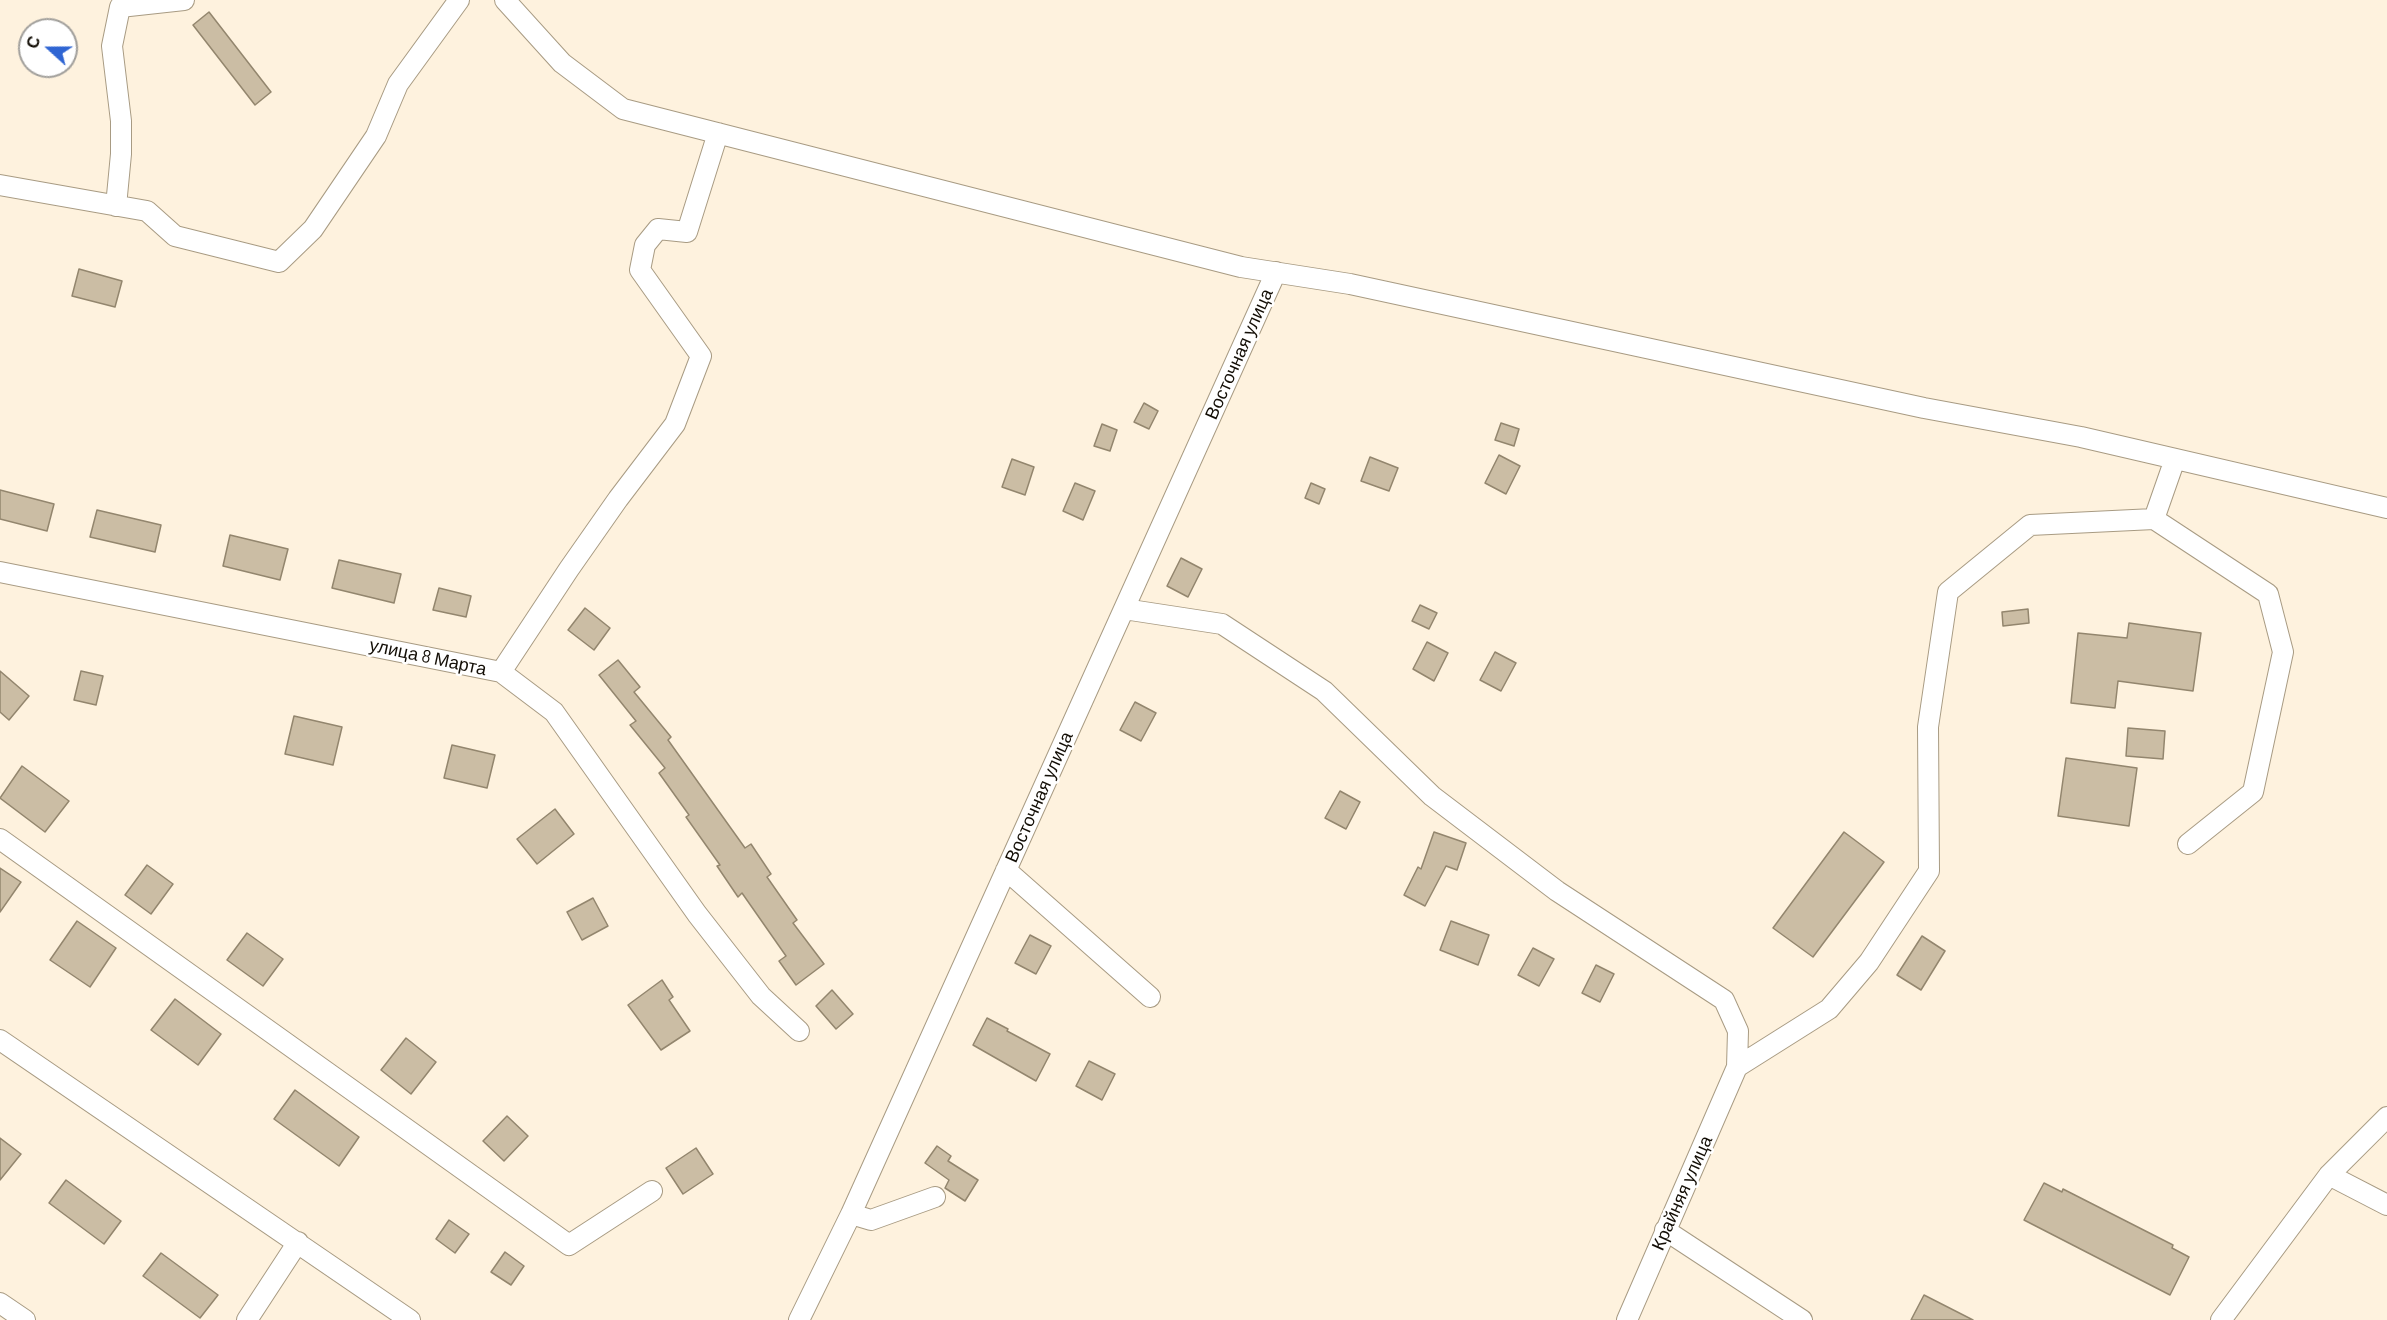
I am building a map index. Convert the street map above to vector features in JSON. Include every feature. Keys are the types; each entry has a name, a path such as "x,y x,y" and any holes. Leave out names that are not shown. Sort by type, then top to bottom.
{"street":[{"path":"116,206 121,154 121,121 112,46 120,7 184,0"},
{"path":"0,185 147,211 175,236 279,262 313,229 375,136 398,84 459,0"},
{"path":"505,0 562,63 623,109 1241,267 1350,284 1924,408 2081,437 2387,508"},
{"path":"501,672 587,543 675,424 701,356 640,270 645,245 658,229 687,232 718,133"},
{"name":"Восточная улица","path":"799,1320 851,1214 1276,272"},
{"path":"2154,519 2175,459"},
{"path":"1737,1067 1829,1009 1869,962 1929,871 1928,727 1948,592 2030,525 2154,519 2268,594 2283,652 2253,792 2188,844"},
{"name":"улица 8 Марта","path":"0,572 501,672 554,712 697,914 760,996 799,1031"},
{"path":"1124,609 1222,624 1324,691 1432,796 1557,891 1724,1000 1738,1030 1737,1067"},
{"path":"0,839 569,1245 652,1191"},
{"path":"1006,870 1150,997"},
{"path":"0,1040 410,1320"},
{"name":"Крайняя улица","path":"1627,1320 1737,1067"},
{"path":"2221,1320 2330,1175 2387,1117"},
{"path":"2330,1175 2387,1205"},
{"path":"851,1214 871,1220 935,1197"},
{"path":"1665,1230 1802,1320"},
{"path":"247,1320 298,1242"},
{"path":"2,1308 25,1320"}],"building":[{"path":"209,12 271,92 255,105 193,25"},
{"path":"79,269 122,281 115,307 72,296"},
{"path":"1144,403 1158,411 1149,429 1134,422"},
{"path":"1501,423 1519,429 1514,446 1495,440"},
{"path":"1102,424 1117,430 1110,451 1094,446"},
{"path":"1499,455 1520,466 1506,494 1485,483"},
{"path":"1370,457 1398,468 1389,491 1361,481"},
{"path":"1012,459 1034,467 1025,495 1002,487"},
{"path":"1075,483 1095,491 1083,520 1063,511"},
{"path":"1311,483 1325,489 1319,504 1305,498"},
{"path":"0,490 54,504 47,531 0,519"},
{"path":"97,510 161,525 155,552 90,537"},
{"path":"230,535 288,549 280,580 223,566"},
{"path":"1181,558 1202,569 1188,597 1167,586"},
{"path":"339,560 401,574 394,603 332,588"},
{"path":"439,588 471,596 466,617 433,610"},
{"path":"1420,605 1437,613 1429,629 1412,621"},
{"path":"585,608 610,628 594,650 568,630"},
{"path":"2028,609 2029,623 2003,626 2002,612"},
{"path":"2129,623 2201,633 2193,691 2118,681 2115,708 2071,703 2078,633 2127,638"},
{"path":"1427,642 1448,653 1434,681 1413,669"},
{"path":"1495,652 1516,663 1501,691 1480,680"},
{"path":"618,660 640,687 634,692 671,737 668,740 745,848 751,844 771,874 767,877 797,920 793,923 824,964 796,985 779,961 786,956 742,893 738,897 717,866 720,865 686,817 689,815 659,773 665,768 630,725 636,721 599,675"},
{"path":"0,671 29,696 9,720 0,712"},
{"path":"81,671 103,676 96,705 74,700"},
{"path":"1135,702 1156,713 1141,741 1120,730"},
{"path":"294,716 342,727 333,765 285,754"},
{"path":"2128,728 2165,731 2163,759 2126,756"},
{"path":"452,745 495,755 487,788 444,778"},
{"path":"2066,758 2137,768 2129,826 2058,816"},
{"path":"22,766 69,801 45,832 0,798"},
{"path":"1340,791 1360,802 1346,829 1325,818"},
{"path":"555,809 574,834 537,864 517,839"},
{"path":"1434,832 1466,843 1457,870 1446,866 1425,906 1404,895 1418,867 1421,869"},
{"path":"1844,832 1884,862 1813,957 1773,928"},
{"path":"147,865 173,884 151,914 125,895"},
{"path":"0,868 21,882 0,912"},
{"path":"593,898 608,926 582,940 567,912"},
{"path":"77,921 116,948 90,987 50,960"},
{"path":"1451,921 1489,935 1478,965 1440,950"},
{"path":"247,933 283,959 263,986 227,960"},
{"path":"1030,935 1051,946 1036,974 1015,963"},
{"path":"1922,936 1945,951 1921,990 1897,975"},
{"path":"1533,948 1554,959 1539,986 1518,975"},
{"path":"1596,965 1614,974 1600,1002 1582,993"},
{"path":"662,980 673,997 669,1000 690,1031 661,1050 628,1005"},
{"path":"832,990 853,1014 836,1029 816,1006"},
{"path":"175,999 221,1034 198,1065 151,1030"},
{"path":"987,1018 1050,1054 1036,1081 973,1045"},
{"path":"406,1038 436,1062 411,1094 381,1070"},
{"path":"1089,1061 1115,1074 1102,1100 1076,1086"},
{"path":"295,1090 359,1137 339,1166 274,1119"},
{"path":"507,1116 528,1136 504,1161 483,1141"},
{"path":"0,1138 21,1154 0,1180"},
{"path":"937,1146 951,1156 948,1161 978,1180 965,1201 945,1188 949,1180 925,1163"},
{"path":"696,1148 713,1174 683,1194 666,1168"},
{"path":"66,1180 121,1221 104,1244 49,1203"},
{"path":"2044,1183 2062,1192 2063,1189 2173,1245 2172,1248 2189,1257 2170,1295 2024,1220"},
{"path":"449,1220 469,1234 455,1253 436,1239"},
{"path":"505,1252 524,1266 511,1285 491,1272"},
{"path":"161,1253 218,1295 200,1318 143,1276"},
{"path":"1924,1295 1973,1320 1911,1320"}]}
